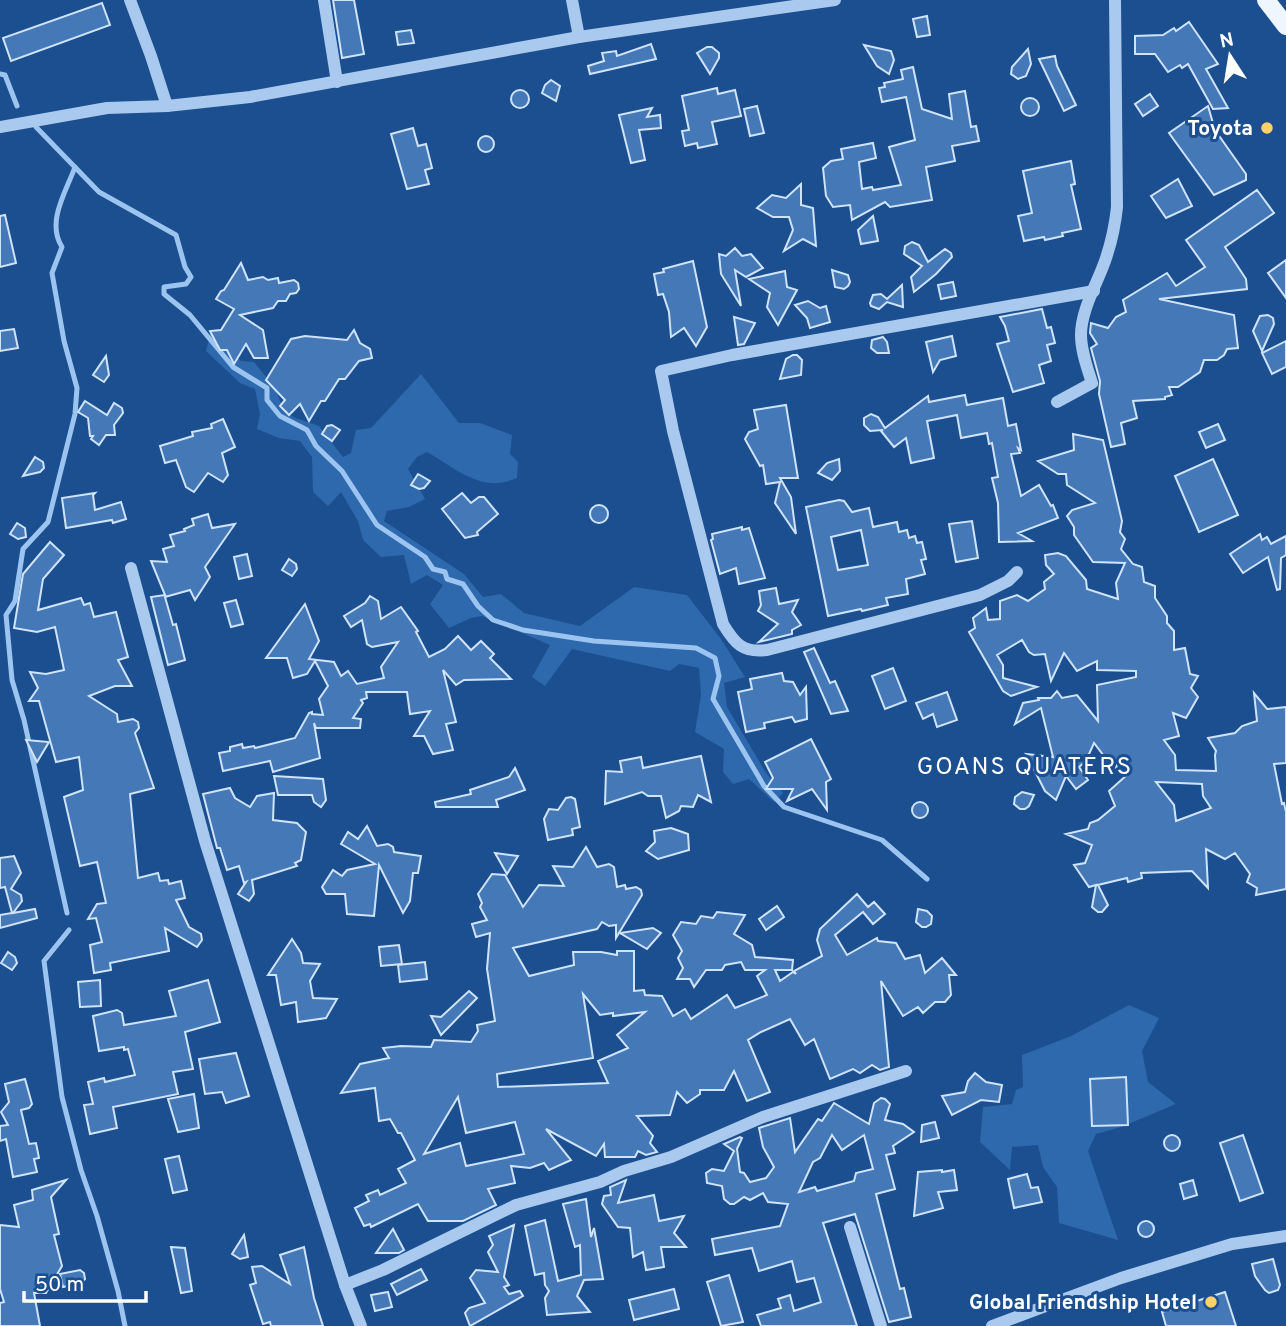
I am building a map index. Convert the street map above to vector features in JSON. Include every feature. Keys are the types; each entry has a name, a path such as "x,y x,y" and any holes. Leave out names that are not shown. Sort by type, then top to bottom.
{"main road":[{"path":"1266,0 1286,26"}],"street":[{"path":"130,0 167,106"},
{"path":"324,0 337,82"},
{"path":"572,0 579,37"},
{"path":"0,127 107,108 167,106 250,97 579,37 835,0"},
{"path":"1057,402 1092,383 1083,355 1081,333 1109,249 1117,207 1115,0"},
{"path":"1017,572 1008,581 980,595 767,650 755,652 743,648 731,637 723,624 673,431 661,371 732,355 1094,291"},
{"path":"131,568 205,841 345,1285 361,1326"},
{"path":"345,1285 383,1270 516,1205 600,1182 624,1171 671,1157 763,1117 906,1071"},
{"path":"850,1227 881,1326"},
{"path":"992,1326 1121,1278 1232,1244 1286,1236"}],"shaded area":[{"path":"211,331 241,361 254,362 275,388 282,406 293,417 319,426 343,457 351,453 356,430 371,428 421,374 459,423 480,423 512,435 510,454 518,462 517,478 492,483 481,481 459,472 427,452 417,457 408,469 425,499 409,507 387,511 384,521 464,574 483,597 501,594 524,613 580,626 634,587 687,595 721,639 745,677 724,683 727,707 766,773 783,793 774,802 749,779 733,784 723,772 724,749 695,732 701,695 699,668 679,664 670,671 572,649 545,686 532,677 550,645 482,616 449,628 430,604 443,585 427,575 411,584 404,555 381,557 363,540 358,521 341,492 328,506 313,492 312,457 300,441 279,438 257,429 260,414 255,389 240,383 206,351"},
{"path":"1129,1005 1159,1018 1142,1051 1148,1082 1176,1104 1121,1127 1096,1134 1088,1151 1118,1240 1059,1223 1057,1187 1043,1167 1038,1145 1012,1147 1010,1170 980,1142 983,1107 1012,1104 1016,1090 1023,1087 1022,1055 1071,1036"}],"building":[{"path":"333,0 354,0 364,54 342,58"},
{"path":"102,3 110,25 11,61 3,38"},
{"path":"927,16 930,35 917,37 913,19"},
{"path":"1189,22 1218,64 1206,69 1228,108 1213,109 1188,64 1168,72 1155,54 1135,54 1135,36 1163,35 1174,28 1176,31"},
{"path":"411,30 414,43 398,45 396,32"},
{"path":"651,44 656,59 590,74 588,66 604,61 602,53 616,51 617,56"},
{"path":"864,45 891,51 894,60 889,74 877,66"},
{"path":"712,47 719,53 710,74 697,53"},
{"path":"1028,49 1031,64 1026,76 1018,79 1011,74 1012,67"},
{"path":"1055,56 1057,66 1076,105 1064,111 1039,59"},
{"path":"913,67 922,109 952,119 949,94 965,91 971,127 976,126 979,141 952,146 955,161 926,167 932,200 890,207 885,202 852,220 850,205 833,207 826,196 823,168 831,161 843,159 841,149 873,143 876,158 859,162 862,189 872,187 873,190 901,185 889,147 915,140 906,97 882,102 879,88 885,87 884,83 903,79 901,70"},
{"path":"551,80 560,86 556,101 542,93"},
{"path":"717,88 718,94 735,90 741,116 712,122 717,144 698,148 697,143 685,146 682,131 689,130 682,96"},
{"path":"520,90 526,93 529,99 526,105 520,108 514,105 511,99 514,93"},
{"path":"1150,94 1158,106 1143,116 1135,104"},
{"path":"1030,98 1036,101 1039,107 1036,113 1030,116 1024,113 1021,107 1024,101"},
{"path":"757,106 764,133 750,136 744,109"},
{"path":"1208,106 1215,130 1246,174 1246,180 1214,195 1169,133"},
{"path":"652,108 647,117 660,115 661,128 639,130 645,160 631,163 619,115"},
{"path":"413,128 418,146 426,144 432,168 425,170 429,184 407,189 391,134"},
{"path":"483,136 489,136 494,144 492,150 483,152 478,147 478,141"},
{"path":"1071,161 1075,184 1071,185 1081,229 1045,240 1044,237 1024,241 1018,216 1032,213 1023,171"},
{"path":"1178,179 1192,206 1166,218 1151,196"},
{"path":"801,184 801,205 813,208 816,246 803,239 784,251 793,230 789,217 773,217 757,208 772,195 786,198"},
{"path":"1257,190 1274,213 1225,247 1246,279 1247,289 1159,299 1234,315 1238,348 1227,349 1217,360 1204,360 1200,372 1178,387 1169,387 1172,395 1165,399 1133,401 1137,418 1121,423 1125,444 1111,447 1099,394 1100,381 1091,348 1097,344 1090,333 1091,323 1108,328 1116,317 1126,312 1123,300 1167,273 1176,286 1205,267 1186,240"},
{"path":"5,215 16,263 0,267 0,216"},
{"path":"873,216 878,241 861,244 858,230"},
{"path":"912,242 919,245 928,262 945,249 952,257 914,292 911,277 922,266 904,254 905,246"},
{"path":"735,248 742,256 751,254 763,268 746,277 735,270 741,306 721,274 719,254 726,256"},
{"path":"1286,260 1286,298 1268,273"},
{"path":"693,261 707,327 696,346 684,328 671,337 669,312 663,294 658,295 654,274"},
{"path":"241,263 248,280 278,278 279,283 294,280 299,289 290,294 286,301 278,301 273,308 240,315 263,330 268,358 254,358 246,344 234,364 227,350 220,350 210,331 221,330 234,309 216,299"},
{"path":"832,270 848,275 848,286 844,289 835,287"},
{"path":"785,271 787,287 797,290 778,325 767,307 770,293 749,279"},
{"path":"953,282 956,296 941,299 938,285"},
{"path":"902,285 903,307 887,302 879,309 871,306 873,295 881,294 887,299"},
{"path":"808,301 820,308 826,306 830,322 810,328 807,318 795,305"},
{"path":"1042,309 1047,328 1051,327 1055,343 1047,345 1051,361 1039,365 1044,383 1013,392 997,344 1009,341 1000,317"},
{"path":"1268,315 1273,318 1274,324 1262,351 1253,331 1260,316"},
{"path":"734,317 755,323 744,344 738,345"},
{"path":"14,329 18,348 0,351 0,331"},
{"path":"354,330 360,343 370,349 372,358 359,361 345,379 339,379 309,421 300,404 289,415 280,406 285,400 266,380 291,339 305,336 347,340"},
{"path":"952,336 956,356 940,360 933,372 926,342"},
{"path":"883,337 889,353 877,353 871,348 872,340"},
{"path":"1286,341 1286,367 1272,374 1262,353"},
{"path":"793,355 802,360 801,375 780,379 786,359"},
{"path":"106,356 109,375 104,382 93,375"},
{"path":"965,395 967,405 1003,398 1008,426 1016,424 1021,450 1018,448 1020,453 1011,454 1021,496 1039,485 1051,506 1053,505 1058,518 1018,533 1032,541 999,542 998,503 992,478 998,477 992,443 989,444 987,433 961,438 957,415 927,421 934,458 911,463 906,438 894,447 881,431 883,430 870,431 864,425 864,418 871,414 878,417 885,428 928,396 929,402"},
{"path":"85,401 107,415 114,403 122,408 123,413 114,425 115,435 106,435 99,445 91,439 93,436 90,436 88,418 78,412"},
{"path":"786,405 798,478 780,478 791,497 796,534 775,503 780,482 766,484 763,465 760,466 745,439 749,432 758,429 754,410"},
{"path":"223,419 235,447 222,453 228,475 223,482 208,473 194,492 186,487 176,460 165,463 160,446 193,436 192,432 212,428 211,424"},
{"path":"1218,424 1225,440 1206,448 1199,432"},
{"path":"332,425 340,430 332,441 322,434 327,426"},
{"path":"1073,434 1103,440 1122,521 1120,532 1125,539 1121,549 1133,564 1142,567 1144,582 1155,586 1155,598 1174,631 1174,650 1185,648 1190,674 1198,676 1191,688 1198,697 1186,718 1173,713 1179,736 1164,740 1175,755 1176,770 1216,771 1216,751 1208,738 1235,733 1242,726 1257,721 1254,693 1267,709 1286,707 1286,763 1274,764 1286,812 1286,889 1256,895 1257,888 1247,882 1250,874 1235,853 1225,859 1206,849 1208,888 1192,871 1141,873 1142,878 1128,882 1127,878 1098,885 1108,905 1102,912 1092,907 1096,885 1089,887 1074,865 1085,863 1092,845 1066,834 1088,829 1090,823 1115,806 1109,791 1128,774 1116,768 1119,757 1110,764 1094,743 1086,761 1079,767 1088,780 1076,789 1066,776 1056,800 1045,791 1026,754 1053,757 1041,708 1015,724 1023,703 1039,700 1038,698 1051,698 1057,691 1062,698 1077,695 1098,721 1097,685 1136,677 1136,671 1097,670 1097,661 1077,671 1064,653 1051,681 1045,654 1034,655 1029,652 1022,640 997,655 1003,665 1003,678 1037,687 1011,696 1003,691 969,632 975,628 973,618 986,608 988,620 1000,619 1000,601 1017,595 1028,601 1045,589 1044,582 1054,574 1046,565 1045,555 1058,553 1066,556 1086,580 1087,589 1118,599 1116,583 1125,563 1093,562 1074,535 1074,527 1067,516 1072,510 1095,503 1067,485 1066,474 1058,474 1038,461 1074,450","holes":["1156,782 1202,784 1203,796 1211,808 1176,821 1174,805"]},
{"path":"35,457 43,462 44,468 40,472 23,476"},
{"path":"839,459 840,471 832,480 818,473 827,463"},
{"path":"1213,459 1238,515 1199,532 1175,476"},
{"path":"418,474 430,481 424,488 411,485"},
{"path":"95,493 95,510 121,502 126,519 66,528 62,498"},
{"path":"462,493 471,503 484,497 498,514 477,532 478,535 465,538 442,509"},
{"path":"839,500 844,501 852,512 869,508 873,527 897,522 899,532 907,530 909,538 915,536 917,543 922,542 926,559 921,560 925,574 906,579 908,594 886,598 888,605 828,616 806,507","holes":["861,530 868,565 838,570 831,537"]},
{"path":"599,505 605,508 608,514 605,520 599,523 593,520 590,514 593,508"},
{"path":"208,514 212,528 235,524 205,567 210,577 195,600 190,590 165,597 173,625 176,624 185,660 168,665 151,597 165,595 151,561 167,562 163,549 174,546 170,535 185,531 184,529 194,525 192,519"},
{"path":"972,521 978,558 956,562 949,524"},
{"path":"17,523 25,528 26,537 18,539 10,534"},
{"path":"742,527 742,530 749,528 765,578 739,584 736,568 720,574 711,540 712,534"},
{"path":"1260,534 1262,540 1267,537 1271,544 1286,536 1286,555 1281,558 1280,589 1277,590 1268,557 1243,573 1230,554"},
{"path":"50,542 64,555 43,579 38,610 81,598 84,605 90,603 94,617 116,612 128,657 118,660 132,686 115,686 89,696 117,714 118,722 133,719 138,722 139,728 135,733 154,788 130,794 138,878 158,873 160,881 168,880 169,884 181,881 185,898 176,900 189,927 201,934 202,940 197,947 165,928 169,951 110,963 111,970 94,973 90,945 102,942 96,918 88,919 97,904 106,903 97,862 80,866 64,797 83,790 79,757 56,762 39,701 29,701 38,688 30,672 46,674 64,670 55,627 37,632 14,628 23,574"},
{"path":"247,554 252,576 239,579 234,557"},
{"path":"289,559 296,564 297,569 292,576 282,570"},
{"path":"776,588 779,604 798,600 792,612 801,625 792,630 792,634 759,642 778,624 758,611 761,605 759,591"},
{"path":"370,596 378,601 381,619 401,607 418,631 416,632 429,657 445,649 458,636 471,650 481,641 494,654 490,658 511,679 464,680 456,685 443,670 456,722 446,724 453,750 433,754 424,736 414,736 430,711 410,714 407,692 366,692 367,698 361,700 363,703 353,718 361,719 360,728 316,728 314,723 320,758 273,772 270,761 223,771 219,753 230,751 230,747 242,744 243,748 255,748 295,738 309,713 323,715 319,699 328,686 315,661 307,674 293,678 287,658 266,658 305,604 319,641 309,659 334,662 341,676 348,671 357,684 384,678 381,667 398,642 372,647 367,644 362,620 351,627 344,616 365,603"},
{"path":"236,600 243,624 231,627 224,603"},
{"path":"814,648 830,683 835,681 848,711 831,714 804,652"},
{"path":"893,668 906,701 885,709 872,676"},
{"path":"782,673 784,681 793,682 800,695 806,687 807,719 795,722 792,717 764,723 765,728 746,732 738,692 752,689 750,679"},
{"path":"947,692 957,720 937,727 933,714 923,719 916,703"},
{"path":"811,739 831,779 826,782 827,810 812,789 787,801 793,789 766,789 773,778 765,762"},
{"path":"26,740 49,742 37,762"},
{"path":"701,756 711,802 698,795 693,807 681,806 679,811 666,818 661,796 648,796 642,792 605,804 606,771 622,772 620,761 641,757 643,768"},
{"path":"515,768 525,790 496,800 498,807 436,807 435,802 471,794 470,790 509,777"},
{"path":"274,776 323,779 326,800 321,807 314,802 312,795 278,795"},
{"path":"230,788 235,798 250,807 257,796 274,793 273,820 297,823 306,832 301,860 295,863 297,866 252,880 254,894 249,901 238,894 246,882 244,883 239,866 227,870 220,848 217,848 203,794"},
{"path":"1022,792 1034,795 1025,809 1014,804 1015,797"},
{"path":"566,798 575,799 580,827 572,829 573,835 548,840 544,819 549,809 558,810"},
{"path":"917,802 923,802 928,810 926,816 917,818 912,813 912,807"},
{"path":"367,826 377,846 388,844 393,847 394,852 421,856 418,873 413,873 410,901 403,913 379,865 374,916 347,914 345,894 326,894 322,887 333,870 342,876 347,870 375,864 341,844 348,832 358,839"},
{"path":"671,828 688,834 689,850 658,859 646,851 655,842 654,831"},
{"path":"586,847 597,867 609,864 614,867 617,887 636,887 641,890 642,895 616,938 616,925 609,926 602,922 597,929 513,948 529,976 574,965 573,952 617,955 617,951 634,951 634,991 644,990 645,995 662,996 673,1016 685,1009 691,1019 727,995 735,1008 767,995 757,976 765,970 745,970 741,962 725,965 722,970 706,970 694,987 690,979 677,979 683,968 678,958 682,951 673,935 681,922 696,924 701,916 713,918 717,912 745,915 734,934 752,945 755,957 793,960 792,970 775,970 780,981 793,972 796,974 794,971 822,956 817,940 820,929 857,894 868,907 874,902 885,914 873,924 863,912 835,935 847,955 877,938 878,941 896,943 905,959 920,955 925,973 942,958 956,975 949,975 951,995 945,1002 935,1002 923,1013 918,1007 903,1016 881,981 889,1067 880,1070 872,1065 860,1073 853,1069 830,1079 814,1039 805,1045 790,1019 748,1040 770,1092 747,1101 734,1071 724,1090 700,1090 700,1094 687,1103 677,1092 670,1115 637,1116 653,1136 650,1143 657,1152 646,1155 638,1151 635,1157 605,1157 604,1144 596,1156 546,1129 571,1160 549,1170 544,1163 530,1168 511,1166 515,1183 488,1189 496,1205 463,1221 428,1221 418,1204 371,1227 370,1224 364,1226 355,1208 369,1201 366,1195 378,1190 380,1195 406,1183 398,1169 415,1160 401,1133 398,1133 390,1119 379,1121 375,1088 341,1093 360,1064 389,1058 383,1048 431,1047 434,1040 471,1042 478,1031 477,1025 495,1021 487,969 490,933 476,937 472,924 487,920 480,907 482,903 478,894 492,874 505,875 523,907 539,885 564,886 553,866 573,867","holes":["583,994 600,1015 645,1012 617,1035 628,1048 598,1061 608,1083 498,1087 497,1074 593,1058","458,1097 466,1133 515,1122 524,1154 466,1166 460,1143 424,1154"]},
{"path":"495,853 518,856 507,874"},
{"path":"14,856 21,873 11,889 21,895 22,901 13,913 35,909 37,918 0,928 0,915 12,913 5,887 0,888 0,858"},
{"path":"777,906 784,917 766,930 759,919"},
{"path":"918,909 927,911 932,916 931,924 922,927 916,922"},
{"path":"653,928 661,933 647,949 620,933"},
{"path":"292,939 301,953 303,963 320,964 310,981 313,998 337,999 326,1018 298,1022 296,1002 281,1005 276,975 268,975"},
{"path":"399,945 402,964 381,966 379,947"},
{"path":"8,952 15,957 17,963 12,970 1,963"},
{"path":"425,962 427,979 400,982 398,965"},
{"path":"100,980 101,1006 80,1007 78,982"},
{"path":"208,980 220,1022 185,1032 193,1069 173,1072 178,1094 113,1107 117,1128 90,1134 84,1105 93,1104 88,1082 104,1078 105,1082 135,1075 128,1049 124,1050 124,1047 99,1051 93,1016 117,1010 122,1013 124,1025 176,1016 169,991"},
{"path":"469,991 477,998 441,1035 431,1016 441,1017"},
{"path":"236,1053 249,1096 226,1103 222,1092 205,1094 199,1059"},
{"path":"975,1073 986,1082 1002,1085 999,1102 981,1100 952,1115 942,1096 965,1092 968,1081"},
{"path":"1126,1077 1128,1125 1092,1126 1090,1079"},
{"path":"25,1079 32,1104 21,1110 29,1144 36,1143 39,1158 34,1159 37,1172 13,1177 6,1139 0,1141 0,1126 8,1125 1,1112 9,1102 5,1084"},
{"path":"194,1094 199,1128 178,1132 168,1099"},
{"path":"881,1098 885,1099 890,1104 885,1120 903,1124 914,1132 893,1146 895,1153 886,1155 895,1189 876,1194 900,1289 904,1288 911,1317 889,1322 855,1214 823,1223 857,1326 761,1326 757,1315 781,1308 778,1299 790,1295 794,1311 821,1302 814,1278 797,1282 792,1261 759,1271 752,1248 715,1255 712,1239 780,1226 788,1204 768,1202 763,1193 750,1200 744,1197 730,1204 724,1199 722,1186 707,1183 706,1173 712,1169 724,1171 734,1151 724,1144 740,1137 742,1138 737,1149 740,1172 744,1173 750,1182 766,1178 774,1167 763,1147 759,1128 790,1118 795,1152 818,1119 822,1121 834,1103 869,1124 874,1103","holes":["832,1135 842,1150 864,1135 873,1169 856,1173 854,1181 817,1191 815,1187 799,1192 813,1162 820,1158"]},
{"path":"935,1122 939,1138 921,1142 922,1125"},
{"path":"1169,1135 1175,1135 1180,1143 1178,1149 1169,1151 1164,1146 1164,1140"},
{"path":"1243,1135 1263,1193 1240,1201 1220,1143"},
{"path":"179,1156 187,1190 173,1193 165,1159"},
{"path":"954,1170 957,1190 938,1192 943,1208 914,1216 918,1172"},
{"path":"1027,1174 1031,1188 1038,1187 1042,1202 1014,1208 1008,1179"},
{"path":"66,1180 51,1197 59,1234 54,1235 62,1266 46,1293 34,1293 40,1326 0,1326 0,1303 4,1302 0,1289 0,1225 19,1227 14,1205 33,1200 32,1190"},
{"path":"626,1180 618,1203 654,1195 659,1221 684,1216 674,1233 686,1247 661,1247 664,1267 646,1270 643,1252 633,1257 630,1228 618,1227 602,1204 604,1196 611,1195 610,1187"},
{"path":"1193,1180 1197,1195 1184,1199 1180,1184"},
{"path":"586,1199 591,1237 594,1228 603,1279 584,1280 577,1296 590,1312 547,1315 545,1298 549,1291 545,1285 544,1273 535,1275 525,1226 545,1220 558,1281 581,1275 580,1245 575,1247 563,1204"},
{"path":"1143,1221 1149,1221 1154,1229 1152,1235 1143,1237 1138,1232 1138,1226"},
{"path":"514,1225 504,1277 509,1285 504,1287 509,1294 520,1291 523,1296 470,1326 465,1313 469,1308 485,1303 470,1278 476,1270 498,1272 488,1252 493,1245 489,1236"},
{"path":"393,1229 404,1250 399,1253 376,1253"},
{"path":"244,1235 248,1257 240,1259 232,1254"},
{"path":"171,1247 185,1248 192,1291 181,1293"},
{"path":"304,1247 314,1298 323,1326 271,1326 270,1322 263,1324 250,1285 256,1283 252,1267 262,1266 290,1284 280,1255"},
{"path":"1273,1259 1280,1285 1278,1290 1269,1293 1255,1276 1252,1264"},
{"path":"421,1269 427,1280 397,1295 391,1284"},
{"path":"80,1270 85,1279 82,1283 63,1287 60,1274"},
{"path":"729,1275 743,1322 721,1326 707,1282"},
{"path":"674,1289 679,1309 634,1320 629,1300"},
{"path":"388,1292 392,1307 375,1311 371,1295"},
{"name":"Global Friendship Hotel","path":"1225,1292 1236,1326 1166,1326 1162,1312"}],"waterway":[{"path":"0,74 5,75 17,106"},
{"path":"36,127 99,192 176,235 185,267 191,277 186,284 164,287 164,294 190,315 233,367 267,388 267,400 280,416 307,430 316,446 342,471 377,525 425,557 433,569 445,572 447,579 463,584 478,606 493,620 523,630 594,641 696,648 715,658 719,676 713,699 764,786 784,807 882,840 927,879"},
{"path":"67,913 24,720 12,680 6,615 15,601 23,549 48,522 75,414 77,388 64,341 52,273 62,247 56,227 59,207 75,167"},
{"path":"69,930 44,961 62,1097 118,1291 125,1326"}],"place":[{"name":"Toyota","path":"1267,128"},
{"name":"Global Friendship Hotel","path":"1211,1302"}],"district":[{"name":"GOANS QUATERS","path":"1025,766"}]}
